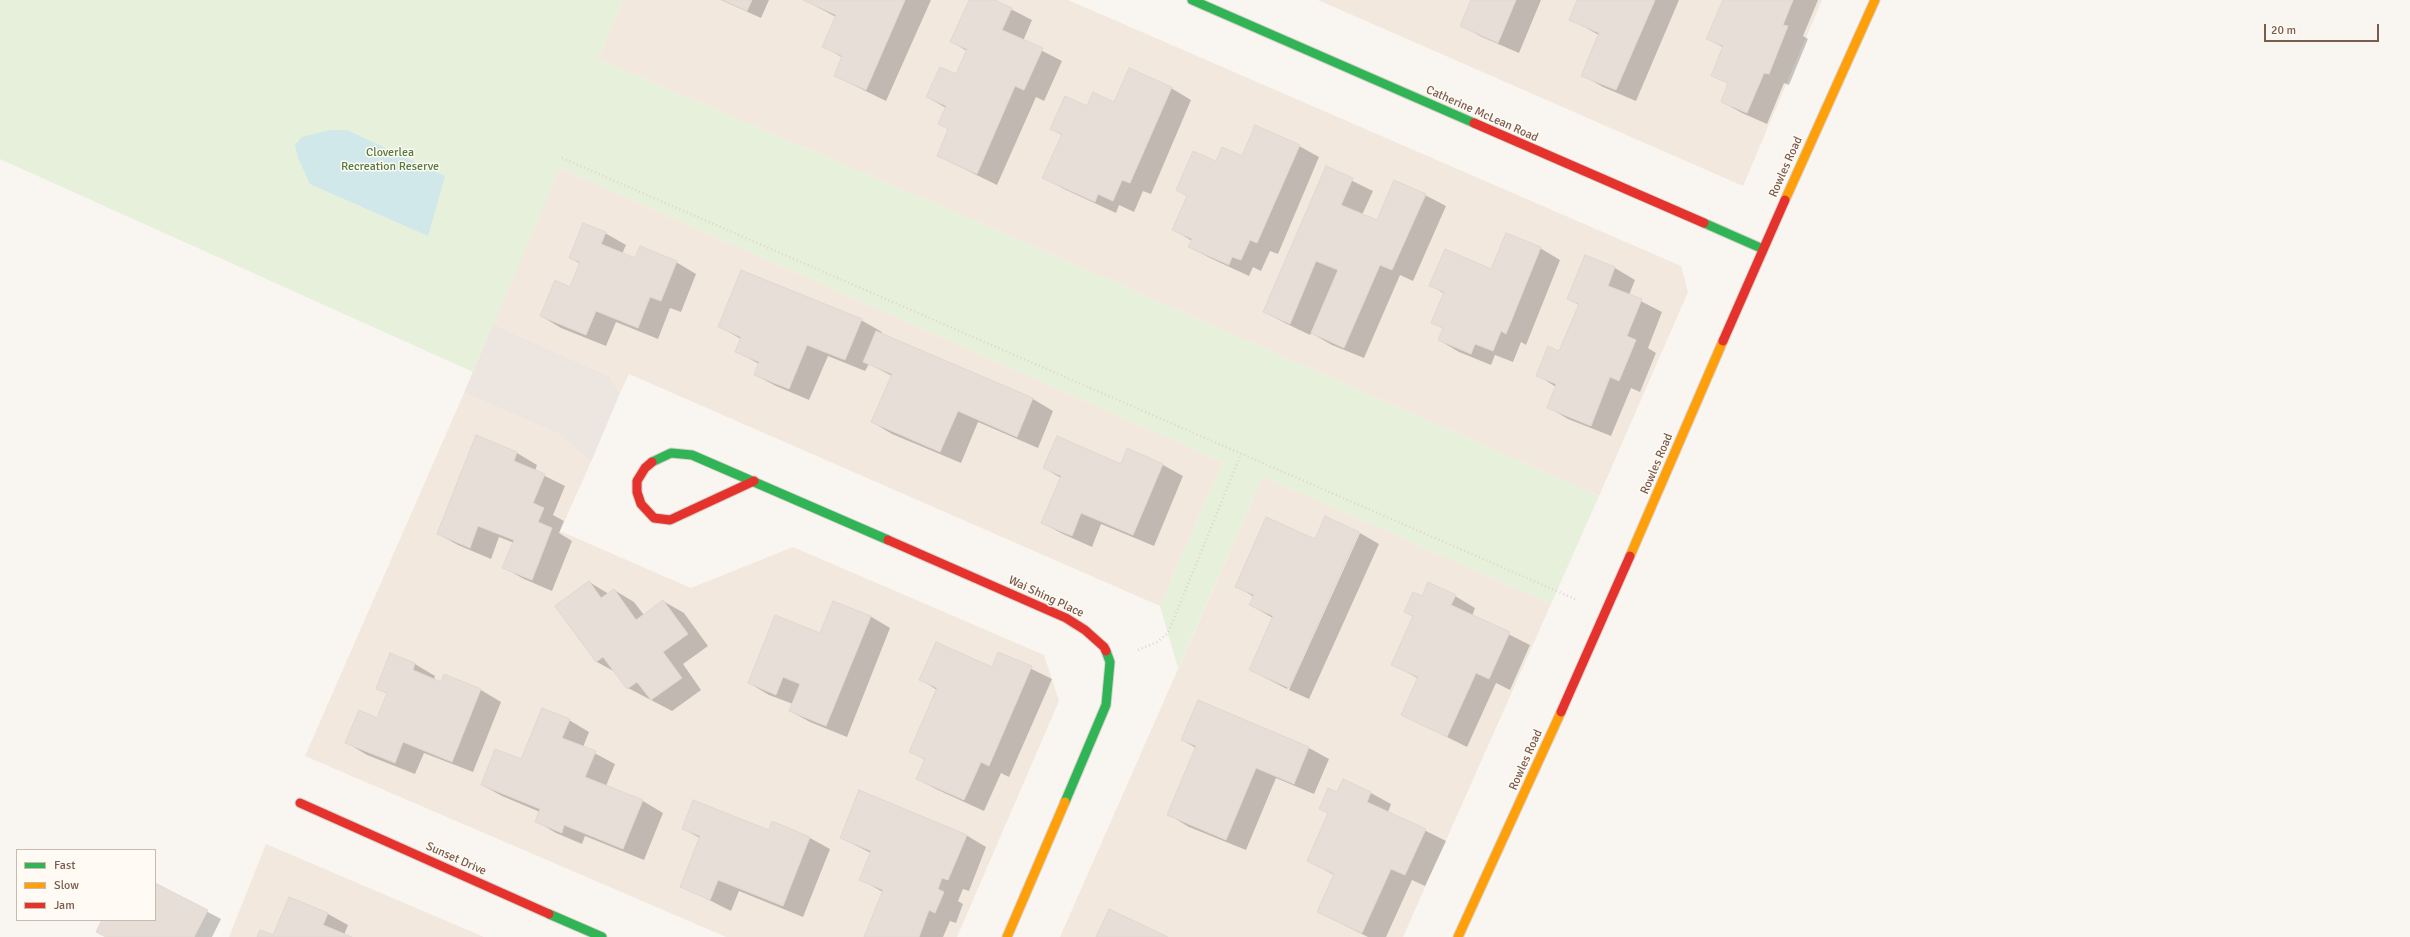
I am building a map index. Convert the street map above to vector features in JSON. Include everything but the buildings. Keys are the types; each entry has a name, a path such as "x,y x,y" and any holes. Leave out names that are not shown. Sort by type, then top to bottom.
{"street":[{"name":"Catherine McLean Road","path":"1192,0 1763,248"},
{"name":"Rowles Road","path":"1458,937 1605,614 1763,248 1875,0"},
{"name":"Wai Shing Place","path":"754,481 670,520 654,518 641,504 637,492 637,481 645,468 653,461 671,453 692,455 754,481 1066,618 1086,630 1104,647 1110,662"},
{"path":"1007,937 1106,705 1110,662"},
{"name":"Sunset Drive","path":"300,803 602,937"}],"path":[{"path":"562,158 1575,599"},
{"path":"1110,662 1157,642 1168,633 1241,454"}],"shaded area":[{"path":"623,0 1068,0 1681,266 1688,292 1599,496 978,222 598,59"},
{"path":"1318,0 1822,0 1743,186"},
{"path":"560,168 1223,462 1160,606 629,374 620,393 609,376 493,324"},
{"path":"493,324 609,376 620,393 591,462 559,434 464,393"},
{"path":"464,393 559,434 591,462 560,531 691,588 793,547 1044,655 1059,701 957,937 726,937 305,756"},
{"path":"1263,476 1551,604 1403,937 1060,937"},
{"path":"266,844 484,937 229,937"}],"green space":[{"name":"Cloverlea Recreation Reserve","path":"0,0 623,0 598,59 978,222 1599,496 1551,604 1263,476 1178,668 1160,606 1223,462 560,168 473,372 0,159"}],"water":[{"path":"330,130 347,130 445,176 428,236 310,184 298,158 295,145 302,137"}],"traffic: fast":[{"path":"1192,0 1474,123"},
{"path":"1704,223 1763,249"},
{"path":"652,462 671,453 692,455 888,540"},
{"path":"1065,802 1106,705 1110,662 1106,651"},
{"path":"549,914 602,937"}],"traffic: slow":[{"path":"1785,200 1875,0"},
{"path":"1630,556 1723,341"},
{"path":"1458,937 1561,712"},
{"path":"1007,937 1065,802"}],"traffic: jam":[{"path":"1474,123 1704,223"},
{"path":"1723,341 1785,200"},
{"path":"652,462 645,468 637,481 637,492 641,504 654,518 670,520 754,481"},
{"path":"888,540 1066,618 1085,630 1104,647 1106,651"},
{"path":"1561,712 1630,556"},
{"path":"300,803 549,914"}]}
